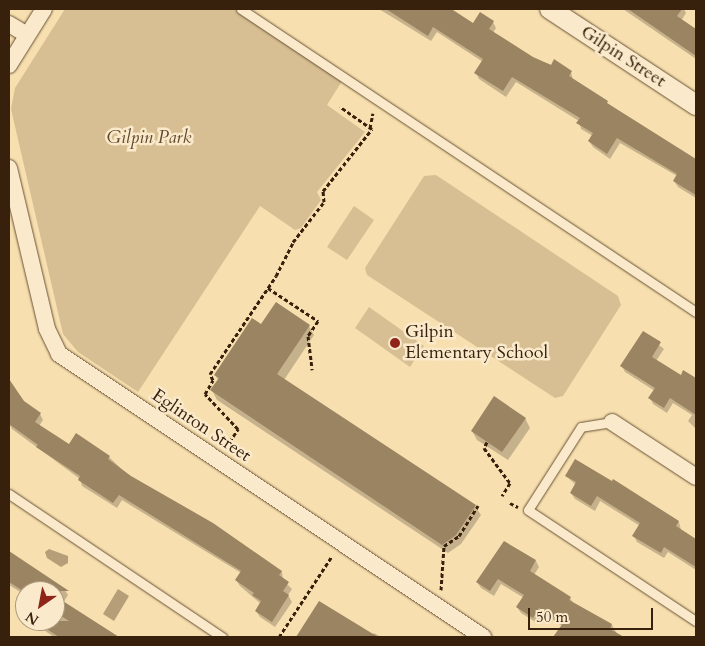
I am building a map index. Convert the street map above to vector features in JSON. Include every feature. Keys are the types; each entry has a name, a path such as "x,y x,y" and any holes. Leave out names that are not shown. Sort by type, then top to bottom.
{"street":[{"path":"9,65 44,9"},
{"name":"Gilpin Street","path":"550,9 696,105"},
{"path":"9,24 27,35"},
{"name":"Eglinton Street","path":"9,168 12,200 47,329 59,354 482,637"},
{"path":"612,422 696,477"}],"lane":[{"path":"241,9 696,312"},
{"path":"612,422 581,427 528,510 696,621"},
{"path":"9,494 222,637"}],"path":[{"path":"225,447 238,429 206,394 213,380 210,374 268,288 293,242 324,202 323,191 372,129 340,107"},
{"path":"268,288 318,320 308,336 312,370"},
{"path":"487,442 484,448 510,483 502,496"},
{"path":"441,591 444,546 459,536 478,506"},
{"path":"279,637 332,556"}],"green space":[{"name":"Gilpin Park","path":"65,9 241,9 344,78 327,105 365,132 317,192 321,200 301,228 295,230 260,206 138,392 78,352 63,334 11,109 15,88"},
{"path":"436,175 618,296 621,305 563,396 555,398 367,275 365,268 424,176"},
{"path":"354,206 374,220 347,260 327,247"},
{"path":"369,307 424,346 410,367 355,328"}],"shaded area":[{"path":"49,549 68,556 68,563 61,567 47,558 45,552"},
{"path":"118,589 129,596 114,621 103,614"}],"building":[{"path":"386,9 451,9 473,23 480,12 494,21 489,29 533,57 551,65 554,59 572,71 569,76 608,101 607,103 696,159 696,195 673,181 677,174 617,138 607,154 588,141 593,133 576,123 580,118 512,77 503,91 474,73 483,59 433,27 428,36"},
{"path":"628,9 682,9 677,16 696,29 696,56"},
{"path":"276,302 310,325 277,374 476,505 456,535 442,545 210,390 219,378 214,375 252,318 261,324"},
{"path":"643,331 661,342 652,357 681,375 683,370 696,378 696,415 670,398 664,408 648,398 655,388 620,366"},
{"path":"9,379 24,401 41,413 35,422 69,444 76,433 110,456 108,459 131,476 213,523 282,571 279,575 289,582 283,591 289,595 272,622 255,611 261,601 252,595 254,593 235,580 241,571 119,495 113,503 78,480 80,476 36,447 38,445 9,424"},
{"path":"494,396 526,418 502,452 471,431"},
{"path":"575,459 612,481 613,479 679,521 676,526 696,539 696,567 664,547 661,553 632,536 640,523 597,496 591,506 570,493 576,482 565,476"},
{"path":"504,541 536,560 530,571 571,597 569,600 612,624 610,629 624,637 553,637 563,623 539,608 533,618 516,607 524,595 498,579 490,591 476,582"},
{"path":"9,551 54,581 15,581 15,586 9,582"},
{"path":"319,601 378,637 296,637"},
{"path":"65,602 119,637 59,637 50,631 65,631 65,621 69,621 65,618"}],"place":[{"name":"Gilpin Elementary School","path":"395,343"}]}
